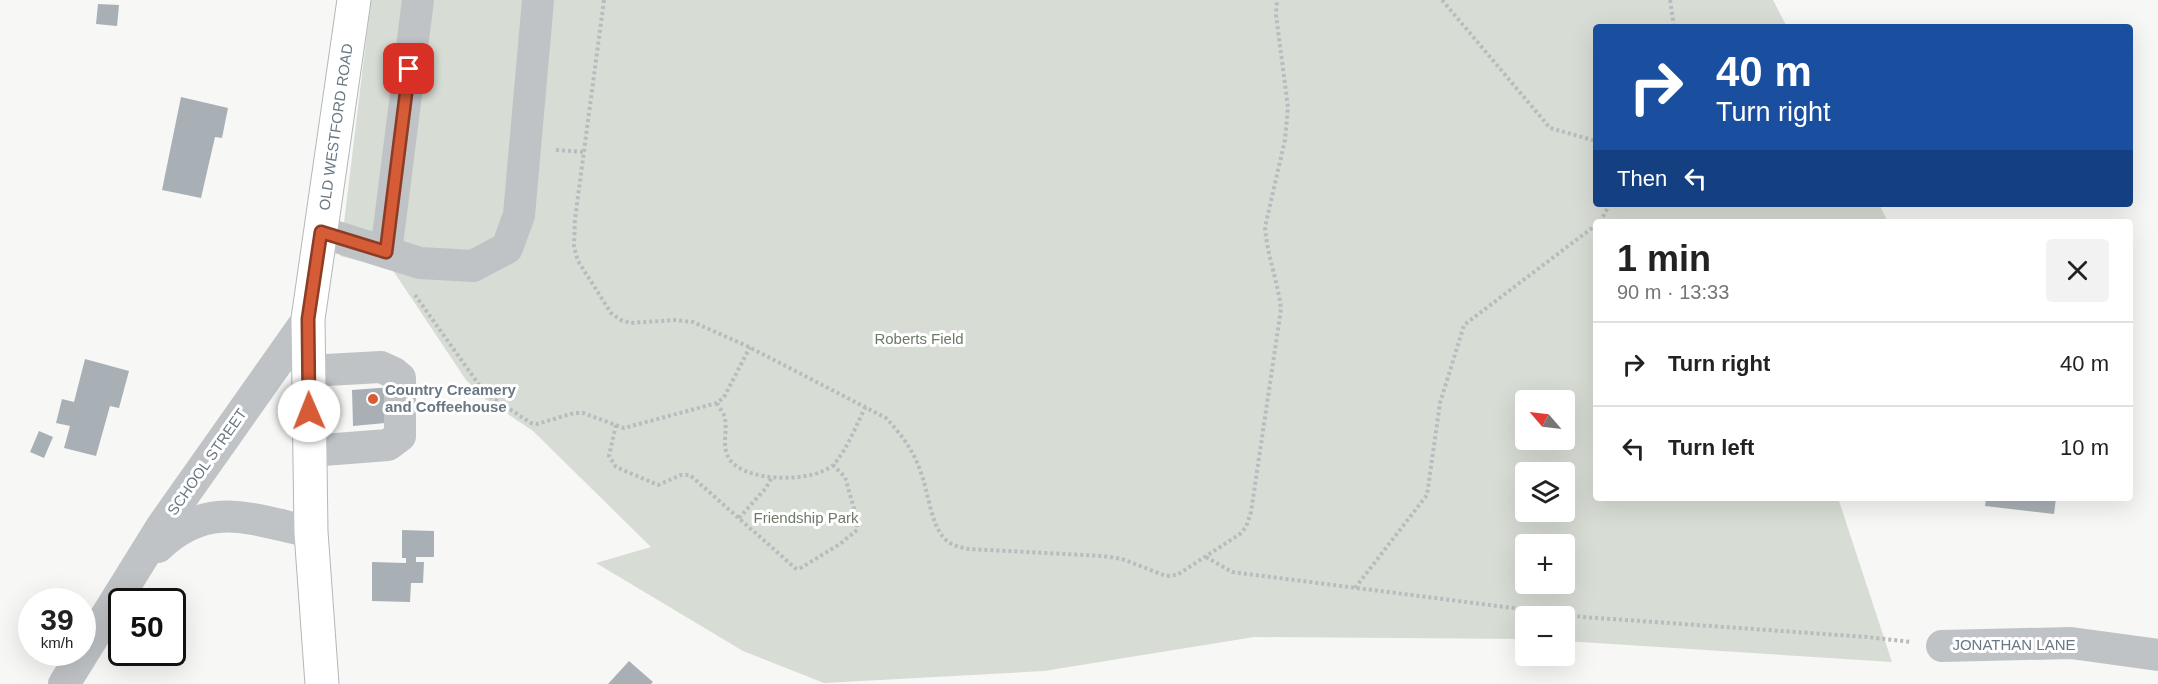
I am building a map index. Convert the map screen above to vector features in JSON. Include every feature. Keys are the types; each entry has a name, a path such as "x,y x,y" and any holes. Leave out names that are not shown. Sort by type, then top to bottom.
{"main road":[{"name":"OLD WESTFORD ROAD","path":"322,684 311,532 308,319 354,0"}],"street":[{"path":"386,252 418,0"},
{"path":"321,232 420,262 473,266 507,248 519,215 538,0"},
{"name":"SCHOOL STREET","path":"124,588 162,526 308,319"},
{"path":"308,371 381,368 400,378 400,436 388,446 310,451"},
{"name":"SCHOOL STREET","path":"127,588 152,553 169,536 192,522 213,516 234,516 311,532"},
{"name":"SCHOOL STREET","path":"64,684 108,614"},
{"name":"JONATHAN LANE","path":"1942,646 2071,643 2158,655"}],"path":[{"path":"604,0 575,219 574,247 578,261 611,313 631,323 675,320 693,322 750,347 886,418 910,448 921,471 939,531 945,540 954,546 969,549 1102,556 1122,559 1166,576 1177,575 1240,534 1246,527 1251,512 1281,309 1265,227 1285,140 1288,107 1276,15 1277,0"},
{"path":"1442,0 1550,128 1593,140"},
{"path":"1670,0 1674,24"},
{"path":"1354,589 1427,495 1440,404 1464,325 1593,227"},
{"path":"386,252 466,369 491,398 531,423 537,424 574,413 583,413 624,428 717,403 724,397 750,347"},
{"path":"717,403 724,415 726,454 731,462 748,472 772,477 804,477 833,465 866,406"},
{"path":"616,424 609,456 616,467 658,485 681,475 690,475 791,565 799,569 840,544 857,530 857,519 845,477 833,465"},
{"path":"739,518 766,488 772,477"},
{"path":"1206,556 1232,572 1582,618 1867,638 1942,646"}],"green space":[{"name":"Roberts Field","path":"371,0 1773,0 1785,24 1593,24 1593,207 1880,207 1886,219 1593,219 1593,501 1839,501 1892,662 1575,642 1575,606 1515,606 1515,639 1254,637 1044,671 824,683 743,651 596,563 651,547 533,431 484,398 466,380 392,269 340,256"}],"building":[{"path":"98,4 119,5 117,26 96,24"},
{"path":"181,97 228,108 222,138 215,137 201,198 162,190"},
{"path":"85,359 129,371 119,408 110,406 96,456 64,448 70,426 56,423 62,399 74,402"},
{"name":"Country Creamery and Coffeehouse","path":"393,387 396,422 353,426 352,390"},
{"path":"39,431 53,437 44,458 30,452"},
{"path":"1986,501 2056,501 2054,514 1985,506"},
{"path":"402,530 434,531 434,557 416,557 416,562 424,562 423,583 411,583 410,602 372,601 372,562 406,563 406,558 402,558"},
{"path":"629,661 653,682 651,684 608,684"}],"place":[{"name":"Country Creamery and Coffeehouse","path":"373,399"}],"route":[{"path":"309,411 308,319 321,232 386,252 409,69"}],"park label":[{"name":"Friendship Park","path":"806,518"}]}
